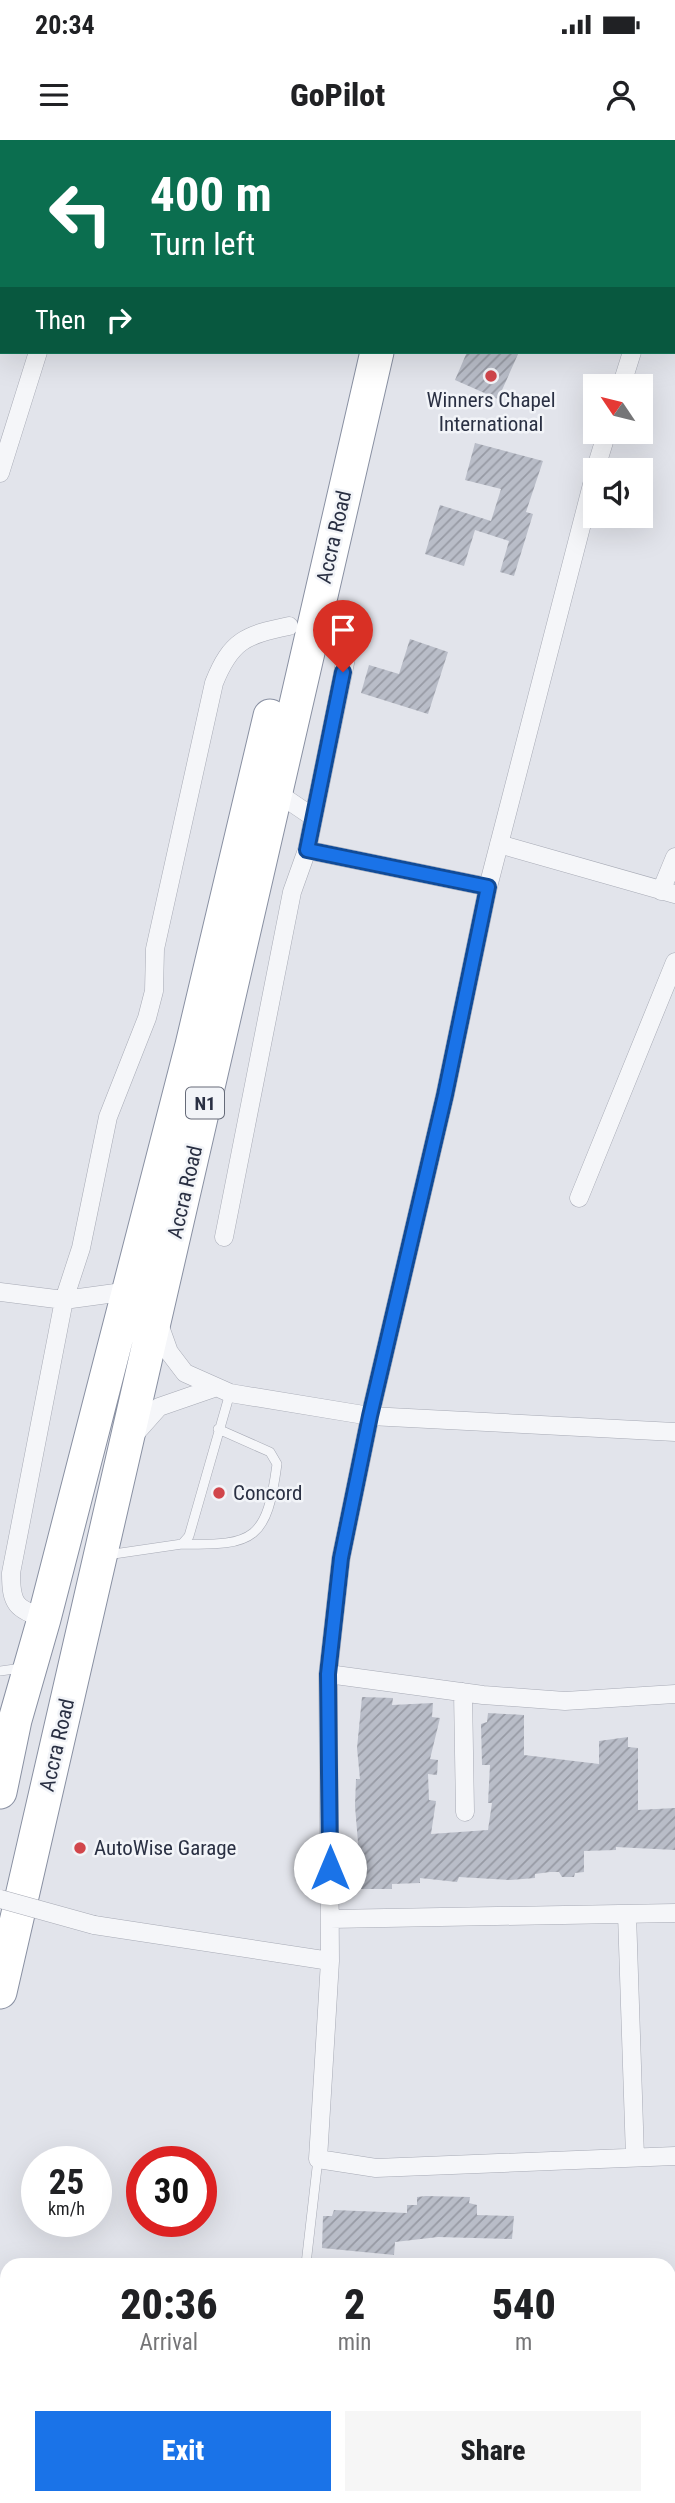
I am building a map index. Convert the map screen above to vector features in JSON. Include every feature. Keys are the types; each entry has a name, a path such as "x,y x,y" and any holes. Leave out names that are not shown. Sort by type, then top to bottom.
{"highway":[{"name":"Accra Road","path":"2,1770 15,1669 44,1619 130,1291 192,1045 353,354"},
{"name":"Accra Road","path":"0,1992 377,354"}],"street":[{"path":"0,473 37,354"},
{"path":"625,374 631,354"},
{"path":"583,518 488,887 445,1095 370,1416 341,1558 328,1674 331,1961 318,2159 376,2168 675,2156"},
{"path":"44,1619 20,1609 11,1595 11,1573 64,1300 81,1248 108,1117 147,1018 154,991 155,949 214,682 222,661 241,639 289,626"},
{"path":"225,1237 292,892 307,850 348,648"},
{"path":"276,792 313,817"},
{"path":"499,844 668,892 675,857"},
{"path":"307,850 488,887"},
{"path":"579,1198 675,962"},
{"path":"0,1292 64,1300 130,1291"},
{"path":"157,1315 169,1352 185,1373 222,1390 370,1416 675,1432"},
{"path":"128,1442 159,1407 222,1390"},
{"path":"328,1674 463,1692 565,1701 675,1694"},
{"path":"463,1692 465,1812"},
{"path":"0,1899 94,1925 331,1961"},
{"path":"330,1919 675,1913"},
{"path":"627,1914 635,2157"}],"lane":[{"path":"182,1544 194,1524 218,1429 222,1390"},
{"path":"101,1556 182,1544 229,1545 245,1541 267,1514 277,1464 270,1452 218,1429"},
{"path":"307,2258 318,2159"}],"building":[{"path":"466,354 518,354 498,399 455,380"},
{"path":"475,443 543,461 526,512 533,514 514,576 500,572 509,541 475,530 464,566 425,554 440,505 491,521 501,489 465,480"},
{"path":"410,639 448,652 428,714 361,693 369,665 399,674"},
{"path":"362,1697 393,1698 392,1705 433,1703 432,1717 440,1718 430,1759 438,1760 437,1775 428,1774 429,1800 436,1801 431,1834 488,1830 492,1803 488,1803 490,1765 482,1765 481,1724 487,1722 488,1713 524,1715 524,1755 599,1764 599,1741 628,1737 628,1747 638,1748 638,1810 675,1808 675,1850 616,1847 616,1850 584,1851 584,1872 575,1873 574,1877 562,1877 559,1872 550,1872 535,1874 535,1878 510,1880 459,1877 457,1882 420,1878 420,1883 392,1884 392,1889 358,1889 360,1867 355,1806 356,1779 360,1779 357,1748"},
{"path":"417,2197 470,2197 469,2203 477,2205 477,2215 514,2216 512,2239 438,2237 395,2242 394,2255 322,2248 323,2216 332,2216 334,2210 407,2213 407,2205 417,2205"}],"place":[{"name":"Winners Chapel International","path":"491,376"},
{"name":"Concord","path":"219,1493"},
{"name":"AutoWise Garage","path":"80,1848"}],"route":[{"path":"330,1868 328,1674 341,1558 370,1416 445,1095 488,887 307,850 343,672"}]}
